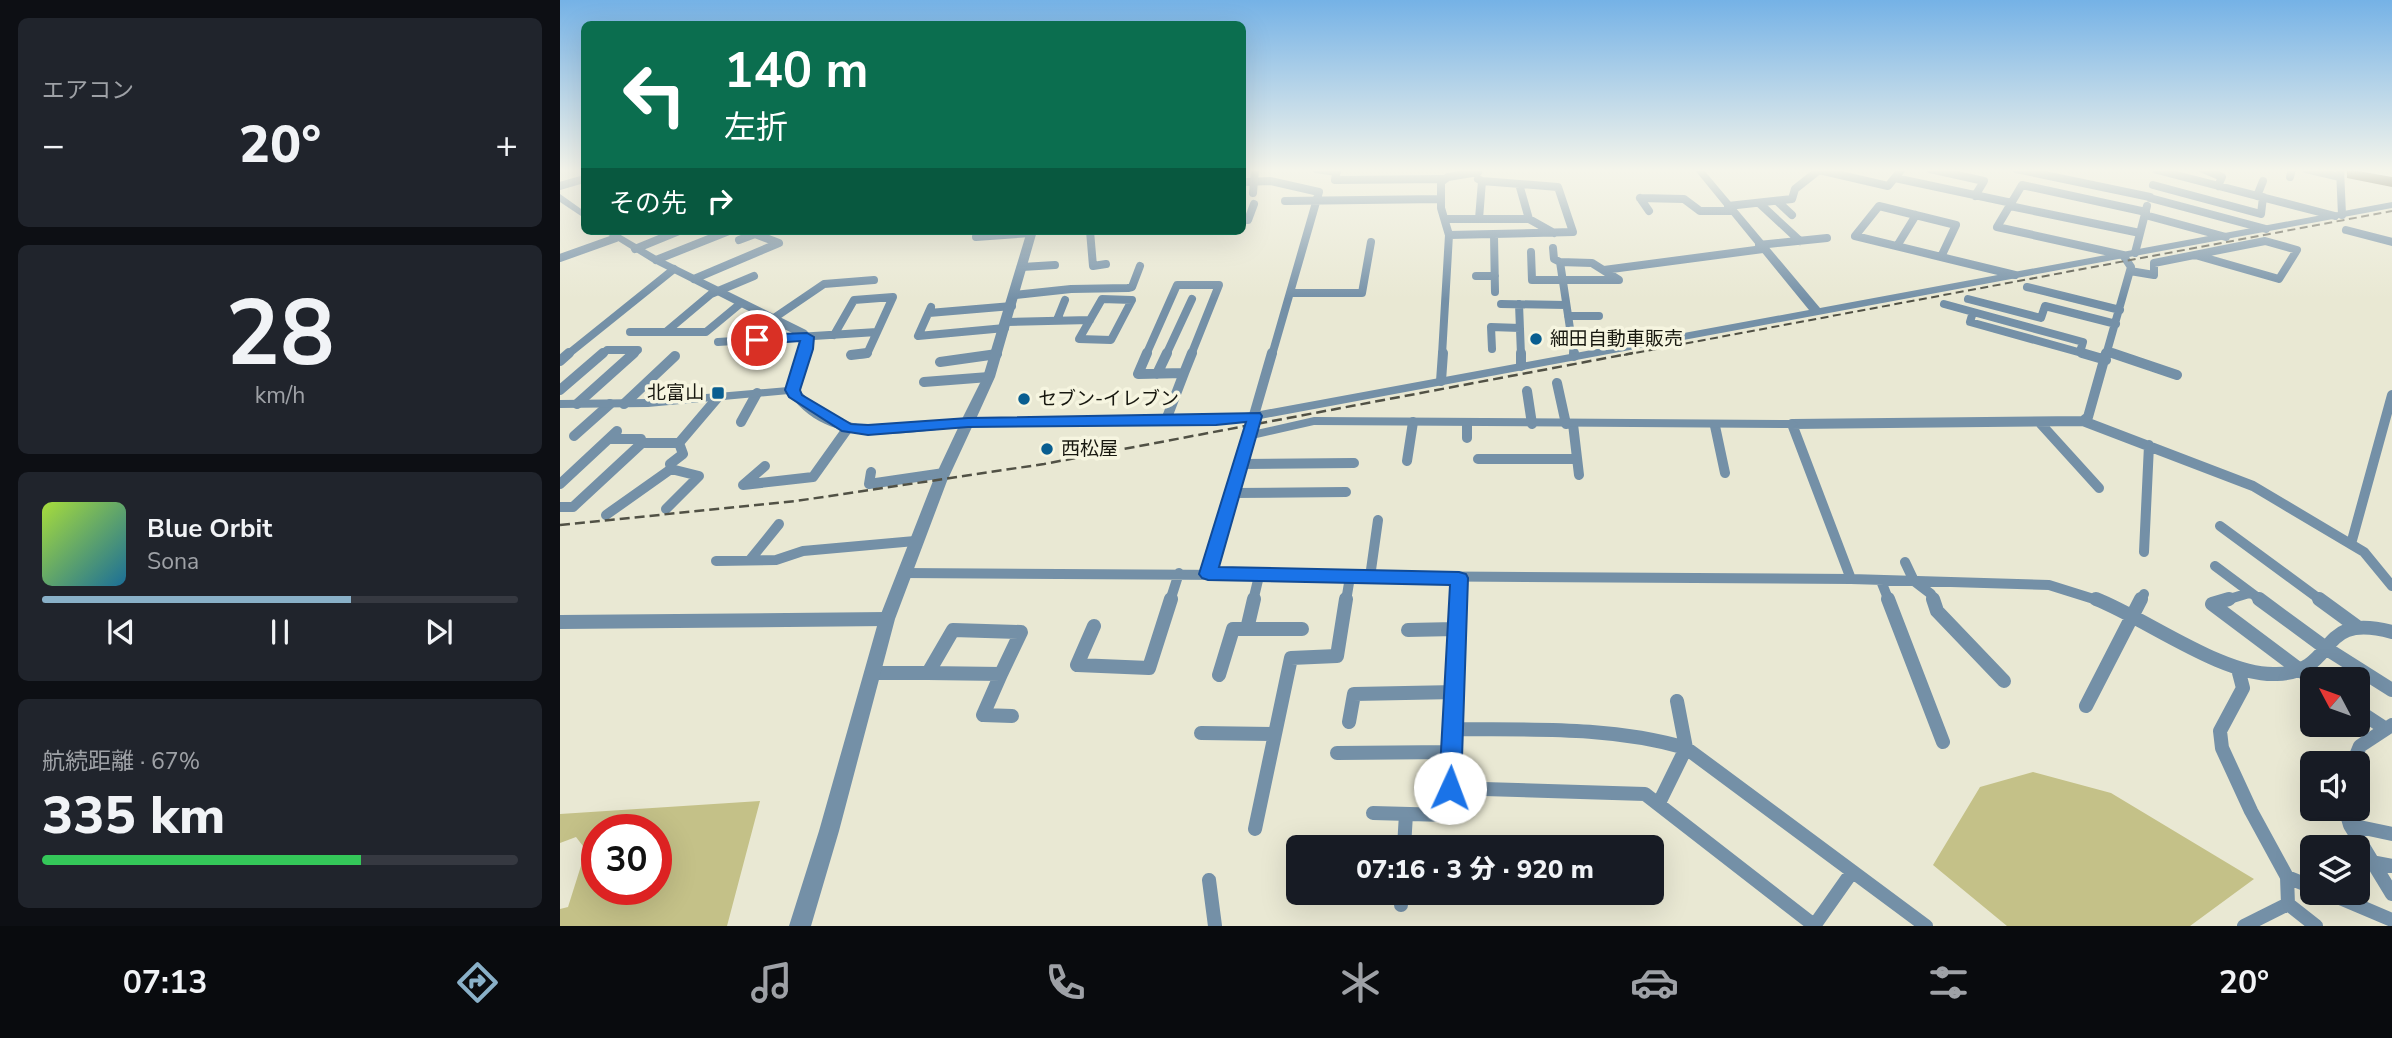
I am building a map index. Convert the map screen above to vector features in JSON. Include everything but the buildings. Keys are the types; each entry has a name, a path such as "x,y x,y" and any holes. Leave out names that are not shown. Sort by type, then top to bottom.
{"street":[{"path":"1208,574 1314,212"},
{"path":"1441,381 1448,235 1444,212"},
{"path":"1479,212 1479,219"},
{"path":"1527,212 1529,219"},
{"path":"1448,235 1573,232 1566,212"},
{"path":"1733,212 1816,312"},
{"path":"1769,212 1800,241"},
{"path":"1789,212 1792,215"},
{"path":"1874,212 1855,236 2015,275"},
{"path":"1905,212 1956,225 1941,257"},
{"path":"2006,212 1997,227 2129,254"},
{"path":"2040,212 2140,233"},
{"path":"2085,221 2088,212"},
{"path":"2143,212 2226,237"},
{"path":"2205,212 2266,229"},
{"path":"2327,212 2339,215"},
{"path":"807,337 793,390 796,397 848,428 868,430 968,423 1216,420 1255,416 2354,212"},
{"path":"2083,421 2088,417 2120,310 2131,267 2129,254 2140,233 2146,213"},
{"path":"1897,246 1916,215"},
{"path":"1446,219 1529,219 1555,234"},
{"path":"2070,243 2076,220"},
{"path":"2346,230 2392,242"},
{"path":"560,258 605,235"},
{"path":"612,235 807,337"},
{"path":"635,249 669,235"},
{"path":"656,260 719,235"},
{"path":"739,240 752,235"},
{"path":"694,279 779,243 758,235"},
{"path":"976,237 998,235"},
{"path":"800,926 887,620 915,541 989,377 1014,300 1030,235"},
{"path":"1090,235 1093,266 1105,264"},
{"path":"1494,235 1495,292"},
{"path":"1604,270 1827,238"},
{"path":"2130,271 2154,275 2154,263 2265,241 2297,250 2279,279 2195,255"},
{"path":"1291,293 1362,293 1371,242"},
{"path":"1531,252 1532,279 1619,280 1592,263 1560,262 1554,259 1553,248"},
{"path":"1560,262 1574,356"},
{"path":"1022,267 1055,265"},
{"path":"1090,320 1057,320 918,336 930,310 1014,300 1071,289 1128,288 1132,286 1140,266"},
{"path":"560,361 674,269"},
{"path":"1476,276 1495,275"},
{"path":"667,331 717,291 754,276"},
{"path":"774,318 824,284 874,280"},
{"path":"1166,420 1185,373 1219,285 1177,285 1138,374 1185,373"},
{"path":"2027,287 2120,310"},
{"path":"834,335 854,300 893,297 867,354 852,355"},
{"path":"1102,299 1132,300 1111,340 1079,340 1090,320 1102,299"},
{"path":"1157,374 1192,299"},
{"path":"1968,299 2041,318 2045,306 2116,324"},
{"path":"1057,320 1065,300"},
{"path":"630,332 706,332 741,303"},
{"path":"1501,304 1566,305"},
{"path":"1519,304 1521,366"},
{"path":"1944,304 1973,312 1969,322 2177,375"},
{"path":"1568,316 1600,316"},
{"path":"1492,348 1491,327 1520,328"},
{"path":"718,342 877,332"},
{"path":"763,356 776,338"},
{"path":"560,390 607,350 638,350 577,404"},
{"path":"940,362 997,354"},
{"path":"575,436 675,356"},
{"path":"925,382 989,377"},
{"path":"1557,383 1569,424 1579,475"},
{"path":"560,404 617,404 793,390"},
{"path":"1527,391 1532,424"},
{"path":"741,422 757,393"},
{"path":"2351,544 2392,395"},
{"path":"680,443 719,396"},
{"path":"1248,436 1314,421 1413,422 1467,430 1532,424 1716,426 2083,421 2236,478 2364,552 2392,586"},
{"path":"1407,461 1413,422"},
{"path":"2040,423 2099,488"},
{"path":"1792,424 1851,579"},
{"path":"1716,426 1725,473"},
{"path":"765,467 743,485 813,477 848,428"},
{"path":"560,484 613,435 642,439 642,443"},
{"path":"560,507 573,508 642,443 680,443"},
{"path":"671,469 670,464 683,454 680,443"},
{"path":"2144,552 2148,445"},
{"path":"1478,459 1577,459"},
{"path":"1240,464 1354,463"},
{"path":"606,515 671,469 699,476 666,509"},
{"path":"871,472 869,484 944,473"},
{"path":"1232,493 1346,492"},
{"path":"1370,577 1378,520"},
{"path":"750,560 779,524"},
{"path":"2220,526 2356,626"},
{"path":"716,561 776,560 803,551 915,541"},
{"path":"1905,562 1914,581 1931,594 1937,611 2004,681"},
{"path":"2215,566 2327,649 2392,690"},
{"path":"903,573 1851,579 2049,584 2077,592 2131,615 2238,669 2269,674 2298,670 2315,663 2334,636 2345,629 2356,626 2392,632"},
{"path":"1094,626 1077,665 1149,668 1179,573"},
{"path":"1247,629 1259,576"},
{"path":"1255,829 1291,658 1336,656 1350,577"},
{"path":"1459,578 1450,788 1645,794 1814,926 1852,872"},
{"path":"1881,581 1943,742"},
{"path":"2249,593 2212,604 2298,670"},
{"path":"2087,706 2144,594"},
{"path":"560,622 887,620"},
{"path":"1219,675 1233,629 1302,629"},
{"path":"1408,630 1455,629"},
{"path":"928,674 953,630 1021,632 983,715 1012,716"},
{"path":"2238,669 2243,688 2220,731 2222,748 2251,811 2287,877 2288,904 2316,926"},
{"path":"872,673 1001,674"},
{"path":"1349,722 1354,694 1456,692"},
{"path":"1659,803 1686,748 1677,701"},
{"path":"2358,751 2360,746 2389,727 2370,716"},
{"path":"1454,729 1620,734 1686,748 1926,926"},
{"path":"1201,733 1275,734"},
{"path":"1337,753 1452,752"},
{"path":"1373,813 1446,815 1461,805 1461,788"},
{"path":"1405,835 1406,814"},
{"path":"2349,821 2392,894"},
{"path":"2350,825 2392,834"},
{"path":"2371,862 2392,866"},
{"path":"2287,877 2300,882"},
{"path":"1209,880 1215,926"},
{"path":"2245,926 2256,917 2269,915 2288,904"},
{"path":"2357,905 2392,920"}],"shaded area":[{"path":"2033,772 2111,793 2254,879 2190,926 2007,926 1933,865 1980,787"},
{"path":"760,801 727,926 560,926 560,909 568,907 581,866 581,905 672,905 672,814 581,814 581,844 576,837 560,843 560,814"}],"railway":[{"path":"1624,355 2386,212"},
{"path":"560,525 796,501 1044,464 1633,353"}],"place":[{"name":"細田自動車販売","path":"1536,339"},
{"name":"北富山","path":"718,393"},
{"name":"セブン-イレブン","path":"1024,399"},
{"name":"西松屋","path":"1047,449"}],"route":[{"path":"757,340 807,337 793,390 796,397 835,423 848,428 868,430 968,423 1216,420 1255,416 1208,574 1459,578 1450,788"}]}
